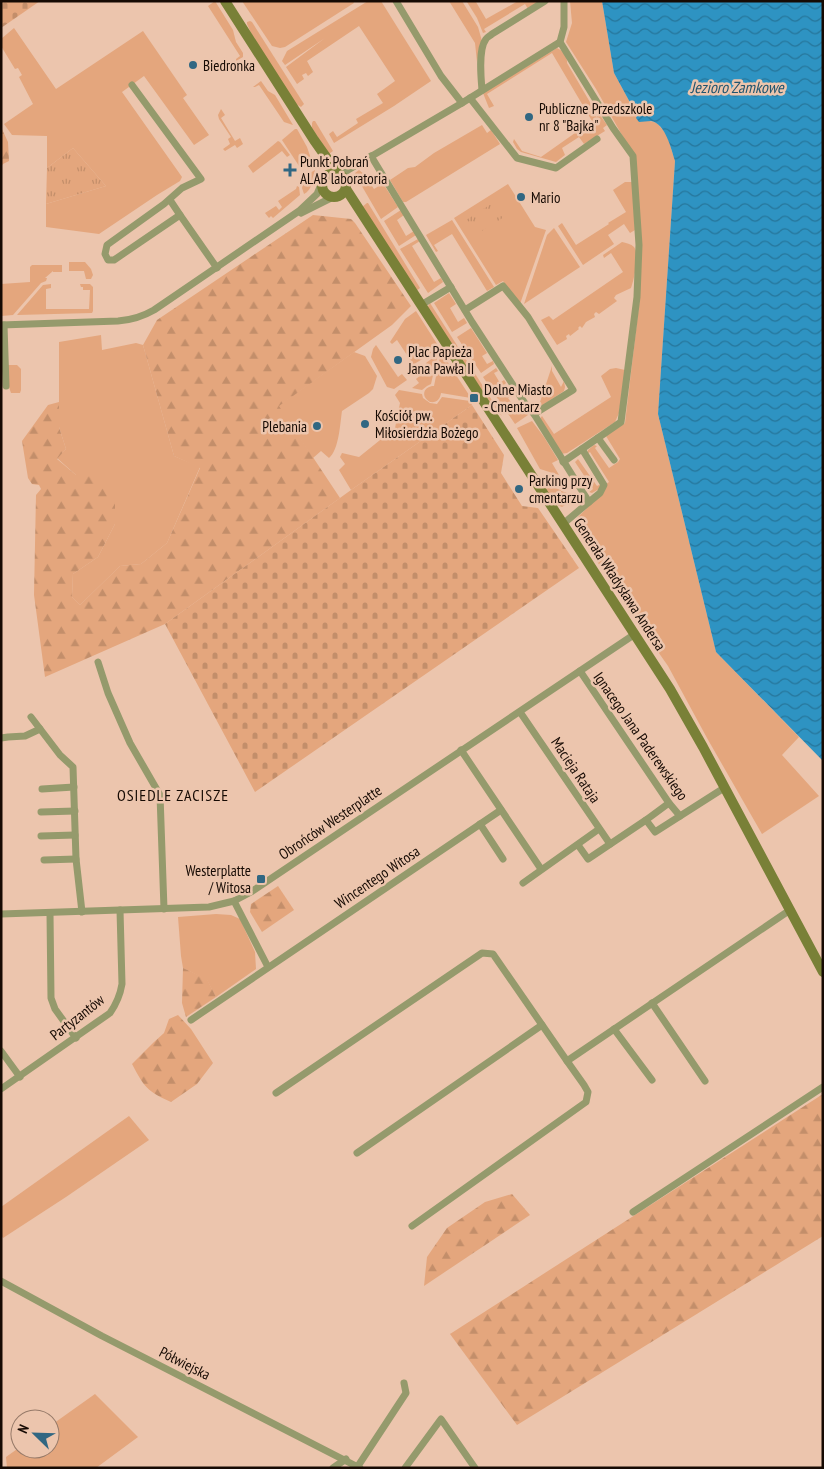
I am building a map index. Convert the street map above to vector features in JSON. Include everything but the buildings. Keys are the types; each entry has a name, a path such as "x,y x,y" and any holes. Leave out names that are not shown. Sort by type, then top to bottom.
{"main road":[{"path":"225,1 314,140 346,183 346,189 343,194 334,197 324,192 322,186 324,169 314,140"},
{"path":"324,180 330,174 340,175"},
{"name":"Generała Władysława Andersa","path":"346,189 635,634 687,718 823,972"},
{"name":"Generała Władysława Andersa","path":"334,197 350,206 370,226"}],"street":[{"path":"396,1 441,76 462,103"},
{"path":"482,90 481,56 485,40 544,1"},
{"path":"340,175 462,103 560,42 564,27 564,1"},
{"path":"560,42 613,128 633,156 639,245 637,297 621,422 564,462"},
{"path":"132,85 201,179 182,188 170,200 107,245 106,254 108,260 114,260 180,215"},
{"path":"470,98 517,158 556,168 597,139"},
{"path":"606,133 613,128"},
{"path":"371,156 465,310 534,414 589,502"},
{"path":"6,386 3,325 132,320 154,310 283,223 314,198 324,180"},
{"path":"283,223 334,197"},
{"path":"170,200 217,268"},
{"path":"465,310 503,286 528,317 573,390 534,414"},
{"path":"421,305 451,287"},
{"path":"598,438 614,460"},
{"path":"563,524 600,492 604,485 582,449"},
{"name":"Obrońców Westerplatte","path":"1,914 209,907 234,901 251,892 635,634"},
{"path":"98,662 108,693 130,743 160,795 164,909"},
{"name":"Ignacego Jana Paderewskiego","path":"580,671 680,816"},
{"name":"Macieja Rataja","path":"520,712 610,844"},
{"path":"31,717 60,755 73,767 76,859 82,912"},
{"path":"1,738 25,736 40,729"},
{"path":"461,750 542,870"},
{"path":"42,788 74,787"},
{"path":"646,820 655,832 724,788"},
{"path":"578,845 588,858 670,803"},
{"name":"Wincentego Witosa","path":"191,1020 501,810"},
{"path":"41,812 75,811"},
{"path":"480,824 503,859"},
{"path":"523,882 599,829"},
{"path":"41,836 75,835"},
{"path":"44,860 76,859"},
{"path":"234,901 268,967"},
{"name":"Partyzantów","path":"1,1089 110,1013 117,1003 121,994 122,984 120,910"},
{"path":"567,1061 790,910"},
{"path":"50,913 51,998 55,1009 76,1038"},
{"path":"276,1093 482,953 493,954 584,1085 588,1092 586,1102 412,1226"},
{"path":"652,1003 705,1081"},
{"path":"357,1153 542,1025"},
{"path":"614,1029 652,1080"},
{"path":"1,1051 20,1077"},
{"path":"633,1212 823,1087"},
{"name":"Półwiejska","path":"1,1282 102,1336 359,1467 406,1393 404,1382"},
{"path":"405,1468 441,1419 475,1468"},
{"path":"333,1468 346,1459"}],"green space":[{"path":"1,1 40,1 1,28"},
{"path":"215,1 233,30 236,42 243,53 243,57 236,61 240,56 208,6"},
{"path":"242,1 353,1 354,3 285,47 280,48 272,46"},
{"path":"368,1 381,1 431,81 334,143 329,134 333,131 337,137 358,123 356,119 383,103 377,94 395,81 359,26 307,61 313,72 308,76 306,73 302,75 304,79 297,84 286,67 325,38 285,65 282,61 287,51"},
{"path":"449,1 462,1 478,27 482,41 477,62 475,43"},
{"path":"477,1 486,19 518,1 541,1 528,9 525,4 484,29 486,32 483,33 477,18 467,2"},
{"path":"570,1 602,1 614,73 633,108 650,121 657,123 667,135 675,161 658,414 716,652 799,737 782,755 819,796 762,834 668,666 573,525 573,522 598,497 609,482 590,452 587,454 588,450 594,445 597,446 595,448 609,468 620,459 606,436 625,423 640,297 636,160 596,89 566,42 572,23"},
{"path":"250,21 304,104 301,107 296,104 252,35 247,24"},
{"path":"14,28 56,89 143,31 187,95 183,98 209,135 194,145 144,76 122,92 182,177 180,181 99,234 46,227 46,204 106,186 73,148 47,168 47,136 12,135 4,124 33,104 19,77 22,75 18,68 15,69 1,46 1,39"},
{"path":"557,48 567,58 567,63 597,111 594,113 596,117 600,115 607,125 603,128 605,131 584,144 579,137 562,148 565,155 556,162 521,152 513,142 514,139 522,151 541,157 592,121 552,53 487,94 494,106 489,108 483,93"},
{"path":"261,81 268,91 275,95 293,125 284,122 259,85 253,87"},
{"path":"221,109 225,115 221,118 235,141 240,138 243,144 237,148 235,145 225,151 223,149 230,144 228,139 231,137 219,119 218,115"},
{"path":"313,121 315,121 333,151 329,154 312,128"},
{"path":"482,125 487,133 491,130 500,144 406,202 403,202 390,180 408,168 415,167 434,153"},
{"path":"1,127 8,142 9,161 1,167"},
{"path":"297,129 307,147 312,162 301,169 282,140"},
{"path":"278,141 290,155 287,157 282,151 253,173 248,166"},
{"path":"73,148 106,186 46,204 47,168"},
{"path":"315,170 311,187 304,194 302,188 305,176"},
{"path":"359,170 374,189 382,184 384,185 398,207 381,219 356,176 355,173"},
{"path":"625,182 632,182 635,230 630,233 624,224 608,235 614,244 583,265 558,226 562,223 576,245 609,224 626,212 613,190"},
{"path":"508,184 535,227 546,230 520,304 503,281 496,285 454,218"},
{"path":"297,186 299,187 300,195 273,218 271,216 269,218 265,213 276,206 279,210 282,207 278,201 296,189"},
{"path":"499,199 509,214 475,235 466,220"},
{"path":"367,203 420,288 416,291 362,207"},
{"path":"401,210 404,215 397,220 406,236 414,231 416,235 399,246 384,221"},
{"path":"313,215 351,219 411,306 392,325 279,406 340,498 165,624 45,677 34,595 36,495 41,489 39,485 32,484 28,478 22,441 48,405 59,402 59,427 66,449 57,459 76,475 100,474 115,500 115,524 98,557 73,574 72,597 80,605 120,566 141,564 167,543 200,468 174,456 143,345 157,320"},
{"path":"452,220 494,287 487,291 452,234 434,245 438,251 436,252 426,235"},
{"path":"554,228 580,267 524,304 547,235"},
{"path":"418,239 420,241 412,246 434,282 441,278 443,282 428,293 400,249"},
{"path":"622,242 631,245 636,250 636,267 631,288 616,295 614,298 617,301 599,314 596,312 594,314 595,317 586,322 582,328 580,326 570,336 569,334 566,336 567,339 557,345 541,320 549,316 553,320 623,272 611,253 604,258 603,255"},
{"path":"69,262 85,262 91,269 93,275 91,279 86,279 84,271 69,271"},
{"path":"32,265 62,265 62,272 53,271 45,278 47,278 46,281 41,283 13,315 1,316 1,284 30,282 30,267"},
{"path":"51,284 51,288 46,289 46,309 89,309 90,290 83,290 80,284 90,284 93,287 92,313 17,315 43,285"},
{"path":"449,293 456,304 450,308 458,322 464,318 467,323 452,332 434,303"},
{"path":"430,303 502,416 494,408 427,308"},
{"path":"416,311 439,347 411,366 407,364 411,361 397,340 392,344 390,342 405,319"},
{"path":"471,328 487,353 482,356 487,364 493,361 494,364 481,373 457,337"},
{"path":"101,335 102,350 136,343 143,345 174,456 200,467 167,543 141,564 120,566 80,605 72,597 73,574 98,557 115,524 76,475 57,458 66,449 59,427 59,342"},
{"path":"376,345 398,377 402,374 407,380 394,389 387,387 371,357"},
{"path":"354,352 365,356 377,376 373,389 342,411 335,449 329,458 321,451 313,458 278,406"},
{"path":"441,352 471,398 441,393 438,400 430,402 425,397 424,392 426,389 434,386"},
{"path":"438,354 431,384 422,390 412,388 419,383 416,379 429,368 426,363"},
{"path":"8,365 17,365 21,369 20,393 11,393 8,384"},
{"path":"552,366 552,371 561,387 564,381 564,391 538,408"},
{"path":"496,368 498,371 494,373 500,383 504,380 506,383 502,387 508,395 512,392 513,394 508,398 516,409 522,406 528,415 515,424 483,377"},
{"path":"610,369 625,370 619,413 615,422 567,453 561,454 540,419 542,416 554,434 611,397 601,376"},
{"path":"399,390 422,394 423,398 430,403 437,404 442,397 470,401 472,405 351,490 339,470 345,464 340,457 342,453 359,457 395,428 400,403 395,395"},
{"path":"472,405 504,455 501,473 522,506 538,508 579,568 255,792 165,624"},
{"path":"532,421 558,460 552,463 559,475 540,469 517,428"},
{"path":"578,459 597,486 601,484 599,489 592,493 589,492 593,489 575,462"},
{"path":"544,481 569,494 569,500 566,505 562,507 555,504 542,484"},
{"path":"278,886 294,910 262,932 250,912 251,904"},
{"path":"216,914 231,915 240,919 255,952 256,969 216,997 207,980 183,968 178,917"},
{"path":"183,968 207,979 216,997 186,1017 182,1003"},
{"path":"178,1015 191,1029 213,1063 197,1084 171,1102 151,1091 140,1078 132,1064 164,1033 169,1019"},
{"path":"823,1094 823,1236 517,1425 450,1334"},
{"path":"129,1116 149,1140 3,1238 1,1235 1,1207"},
{"path":"512,1194 530,1215 424,1286 427,1257 447,1228 485,1202"},
{"path":"95,1394 138,1437 96,1468 7,1468 6,1457 10,1454 10,1459 60,1459 60,1419"}],"water":[{"name":"Jezioro Zamkowe","path":"602,1 823,1 823,761 716,652 658,414 675,161 670,144 661,127 651,121 639,122 636,118 638,113 633,108 614,73"}],"place":[{"name":"Biedronka","path":"193,65"},
{"name":"Publiczne Przedszkole nr 8 \"Bajka\"","path":"529,117"},
{"name":"Punkt Pobrań ALAB laboratoria","path":"290,170"},
{"name":"Mario","path":"521,197"},
{"name":"Plac Papieża Jana Pawła II","path":"398,360"},
{"name":"Dolne Miasto - Cmentarz","path":"474,398"},
{"name":"Kościół pw. Miłosierdzia Bożego","path":"365,424"},
{"name":"Plebania","path":"317,426"},
{"name":"Parking przy cmentarzu","path":"519,489"},
{"name":"Westerplatte / Witosa","path":"261,879"}],"district":[{"name":"OSIEDLE ZACISZE","path":"173,795"}]}
